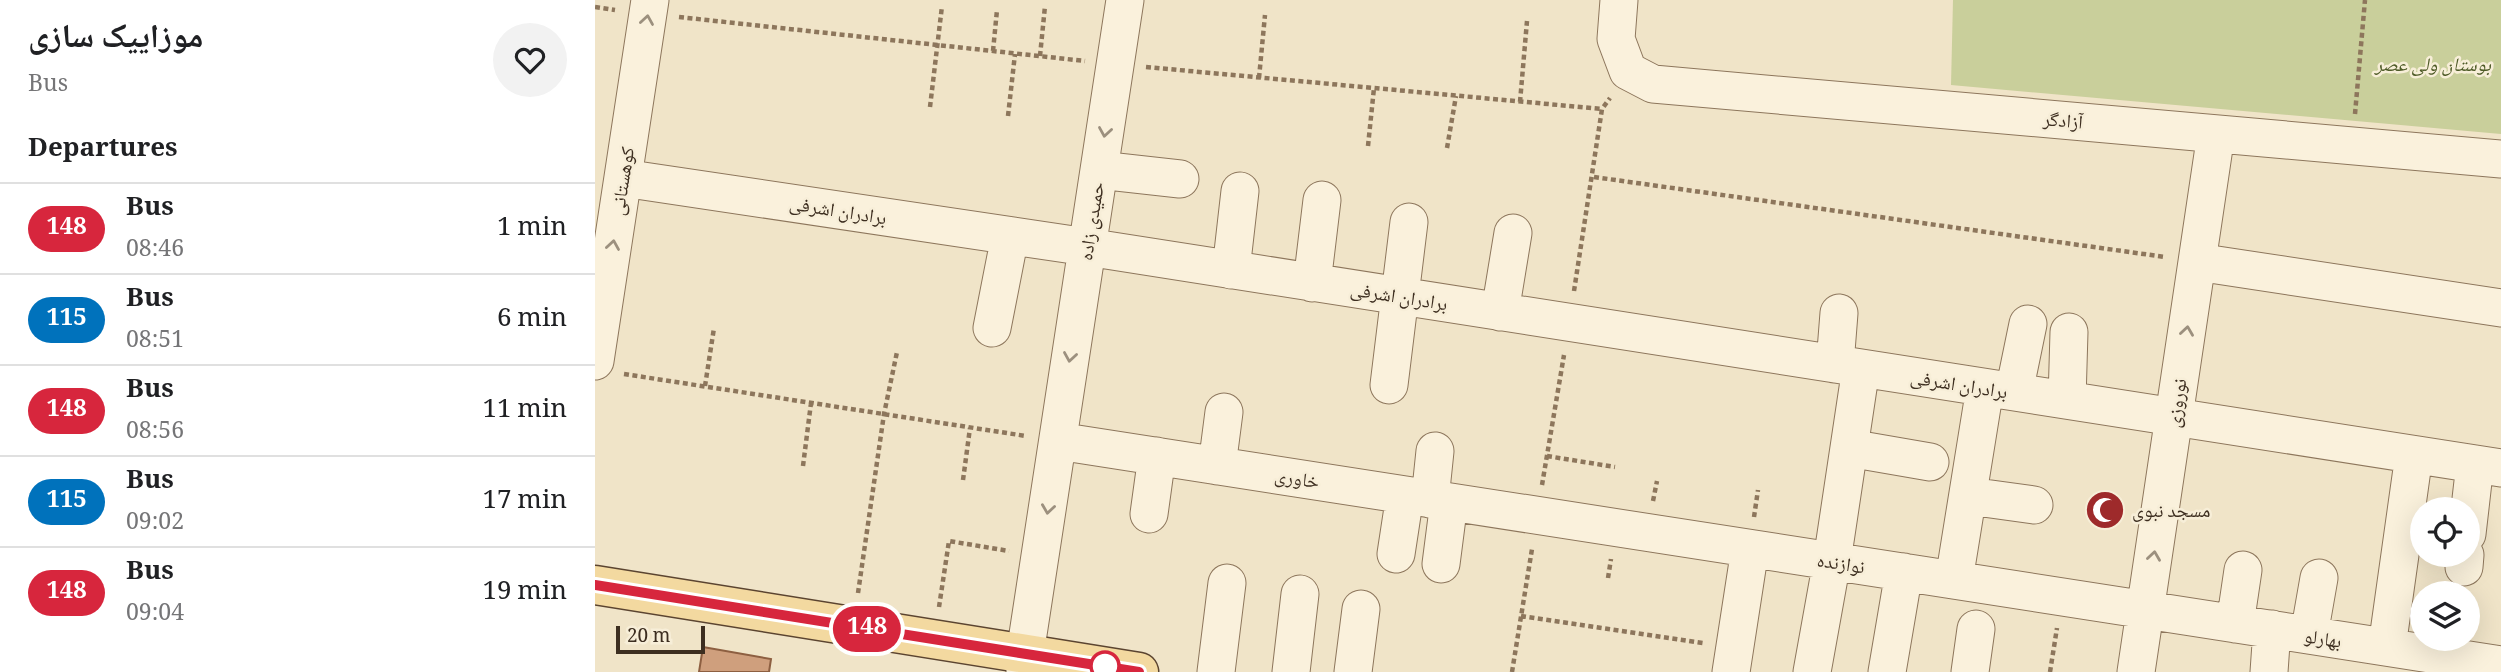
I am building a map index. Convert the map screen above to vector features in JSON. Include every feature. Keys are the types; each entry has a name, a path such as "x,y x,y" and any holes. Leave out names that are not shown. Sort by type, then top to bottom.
{"main road":[{"path":"595,585 935,639 1025,663 1139,672"}],"street":[{"name":"حمیدی زاده","path":"1025,663 1125,0"},
{"name":"آزادگر","path":"1619,0 1616,39 1627,71 1653,84 2501,159"},
{"name":"کوهستانی","path":"609,367 623,178 649,7"},
{"name":"نوروزی","path":"2136,672 2216,134"},
{"path":"1099,170 1180,179"},
{"name":"برادران اشرفی","path":"623,178 1087,247 2488,466"},
{"path":"1231,270 1240,191"},
{"path":"1312,283 1322,200"},
{"path":"1389,386 1409,222"},
{"path":"1500,312 1513,233"},
{"path":"992,328 1010,236"},
{"path":"2197,261 2501,308"},
{"path":"1812,672 1849,449 1848,366 1839,313"},
{"path":"1954,580 1969,496 1999,390 2028,324"},
{"path":"2067,400 2069,332"},
{"path":"1217,466 1224,412"},
{"name":"خاوری","path":"1058,441 1537,515"},
{"path":"1849,449 1930,462"},
{"path":"1435,451 1428,499 1441,564"},
{"path":"2365,654 2414,455"},
{"path":"1149,514 1157,456"},
{"path":"2480,497 2488,466"},
{"path":"1969,496 2034,505"},
{"path":"1396,554 1428,499"},
{"name":"نوازنده","path":"1537,515 2146,610"},
{"path":"1733,660 1750,549"},
{"path":"2235,624 2243,570"},
{"path":"1887,672 1903,572"},
{"path":"2309,635 2319,578"},
{"path":"1216,672 1227,583"},
{"path":"1291,672 1300,594"},
{"path":"1353,672 1361,609"},
{"name":"بهارلو","path":"2146,610 2309,635 2365,654 2452,665 2501,665"},
{"path":"1970,672 1976,629"},
{"path":"2269,672 2272,629"}],"path":[{"path":"2352,146 2365,0"},
{"path":"930,107 942,6"},
{"path":"1040,56 1045,6"},
{"path":"649,7 1115,65 1602,109 1594,177 1511,672"},
{"path":"993,51 996,10"},
{"path":"1259,78 1265,15"},
{"path":"1520,102 1527,20"},
{"path":"1008,116 1015,54"},
{"path":"1368,146 1374,88"},
{"path":"1447,148 1455,96"},
{"path":"1594,177 2197,261"},
{"path":"705,386 714,328"},
{"path":"853,626 884,414 897,352"},
{"path":"609,367 705,386 1058,441"},
{"path":"803,466 811,403"},
{"path":"963,480 970,428"},
{"path":"1547,456 1615,467"},
{"path":"935,639 949,541 1041,556"},
{"path":"2050,672 2062,597"},
{"path":"1521,616 1733,660"}],"green space":[{"name":"بوستان ولی عصر","path":"1953,0 2501,0 2501,134 1951,85"}],"building":[{"path":"703,647 771,659 769,672 699,672"}],"bus line":[{"name":"148","path":"595,585 1139,672"}],"place":[{"name":"مسجد نبوی","path":"2105,510"}]}
